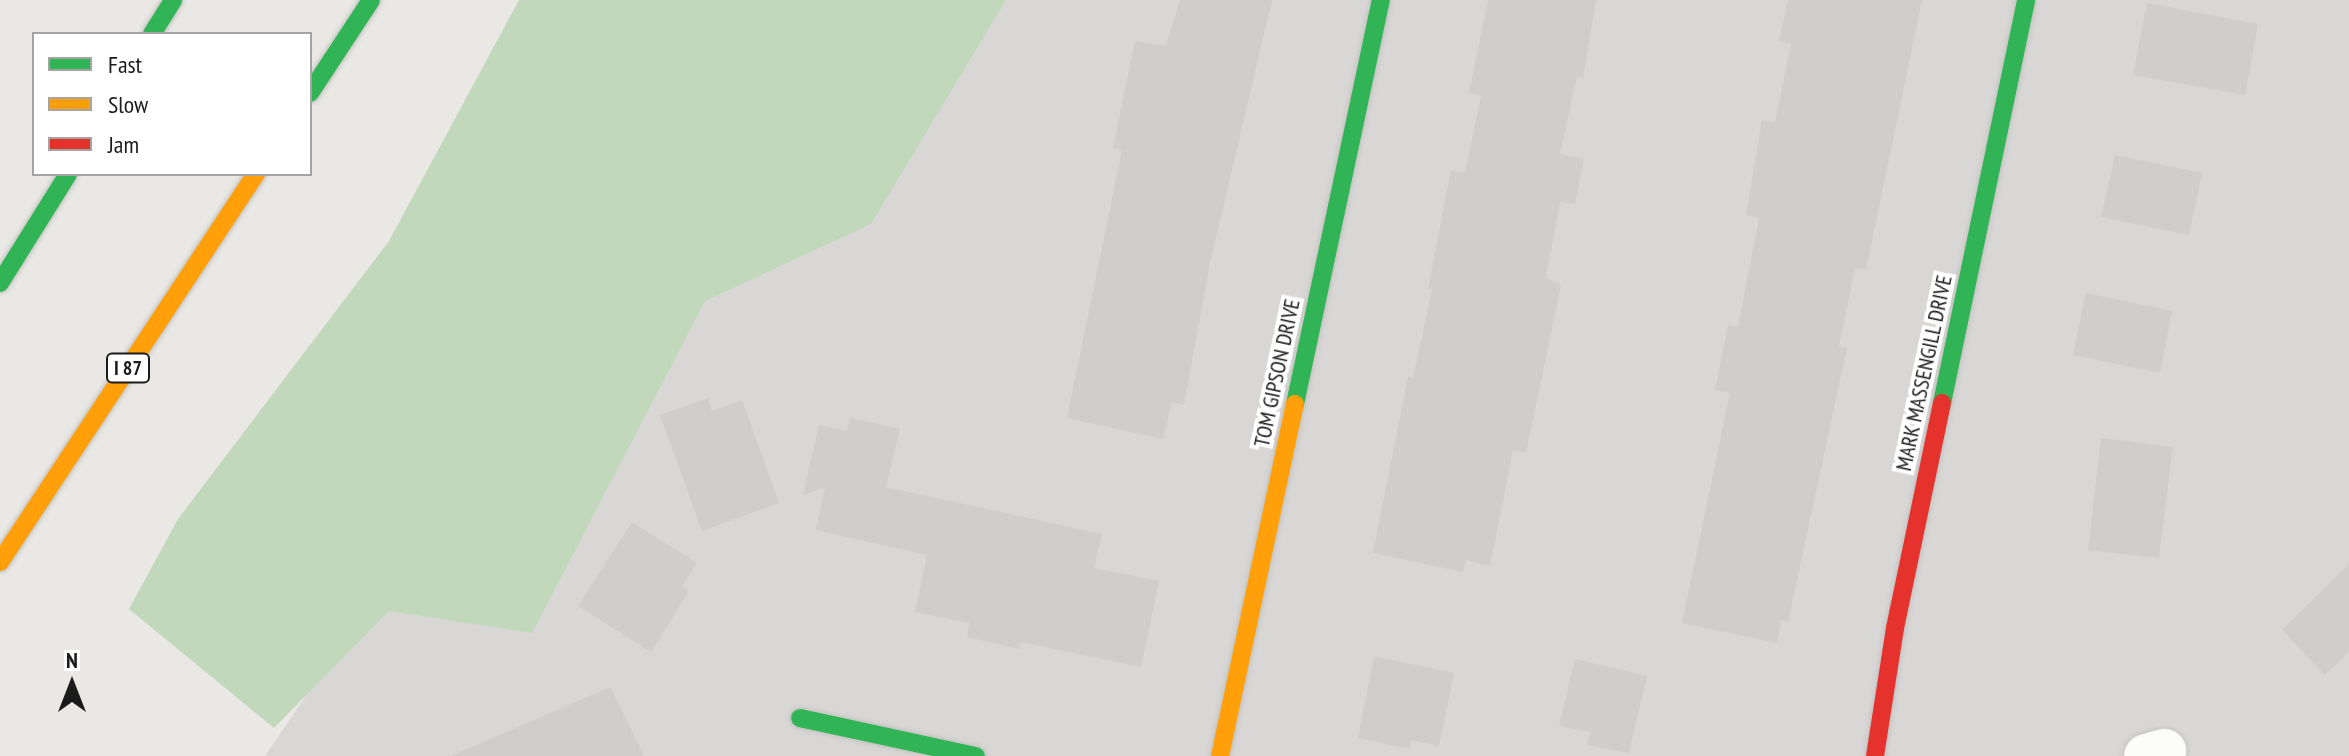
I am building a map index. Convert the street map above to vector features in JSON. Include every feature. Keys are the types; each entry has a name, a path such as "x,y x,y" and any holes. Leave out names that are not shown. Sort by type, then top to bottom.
{"main road":[{"path":"153,32 173,0"},
{"path":"312,90 371,0"},
{"name":"TOM GIPSON DRIVE","path":"1220,756 1381,0"},
{"name":"MARK MASSENGILL DRIVE","path":"1875,756 1895,628 2026,0"},
{"path":"0,283 67,176"},
{"name":"I 87","path":"0,562 255,176"},
{"path":"800,718 976,756"}],"shaded area":[{"path":"741,0 2349,0 2349,756 265,756 414,537"}],"green space":[{"path":"519,0 1006,0 871,224 705,301 532,633 389,611 274,728 129,609 178,519 389,241"}],"building":[{"path":"1180,0 1272,0 1210,263 1184,405 1172,402 1163,439 1067,418 1122,150 1113,148 1135,41 1166,46"},
{"path":"1488,0 1596,0 1583,78 1577,76 1560,154 1584,159 1575,204 1560,202 1546,278 1561,285 1526,453 1513,450 1490,566 1466,560 1463,572 1373,553 1408,377 1413,378 1432,290 1428,289 1451,170 1465,173 1481,96 1469,93"},
{"path":"1788,0 1922,0 1866,270 1855,268 1839,346 1847,348 1788,622 1781,620 1777,643 1682,623 1730,393 1715,390 1728,325 1738,327 1759,218 1746,215 1762,120 1775,122 1791,44 1779,41"},
{"path":"2147,3 2258,24 2245,95 2133,75"},
{"path":"2115,155 2202,173 2189,235 2101,217"},
{"path":"2086,293 2172,311 2160,373 2073,355"},
{"path":"708,398 712,411 742,400 779,503 702,531 660,415"},
{"path":"850,418 900,429 886,487 1102,534 1094,568 1159,581 1141,667 1020,642 1019,649 967,637 970,623 915,612 927,555 816,530 825,487 803,495 819,425 847,431"},
{"path":"2101,438 2173,447 2159,558 2088,550"},
{"path":"632,522 697,563 682,586 689,591 651,652 578,606"},
{"path":"2349,564 2349,652 2325,675 2282,630"},
{"path":"1374,656 1454,673 1439,746 1411,740 1410,749 1358,738"},
{"path":"1575,659 1647,676 1629,753 1587,745 1591,732 1559,726"},
{"path":"610,687 644,756 451,756"}],"traffic: fast":[{"path":"153,32 173,0"},
{"path":"312,90 371,0"},
{"path":"1295,404 1381,0"},
{"path":"1942,403 2026,0"},
{"path":"0,283 67,176"},
{"path":"800,718 976,756"}],"traffic: slow":[{"path":"0,562 255,176"},
{"path":"1220,756 1295,404"}],"traffic: jam":[{"path":"1875,756 1895,628 1942,403"}]}
